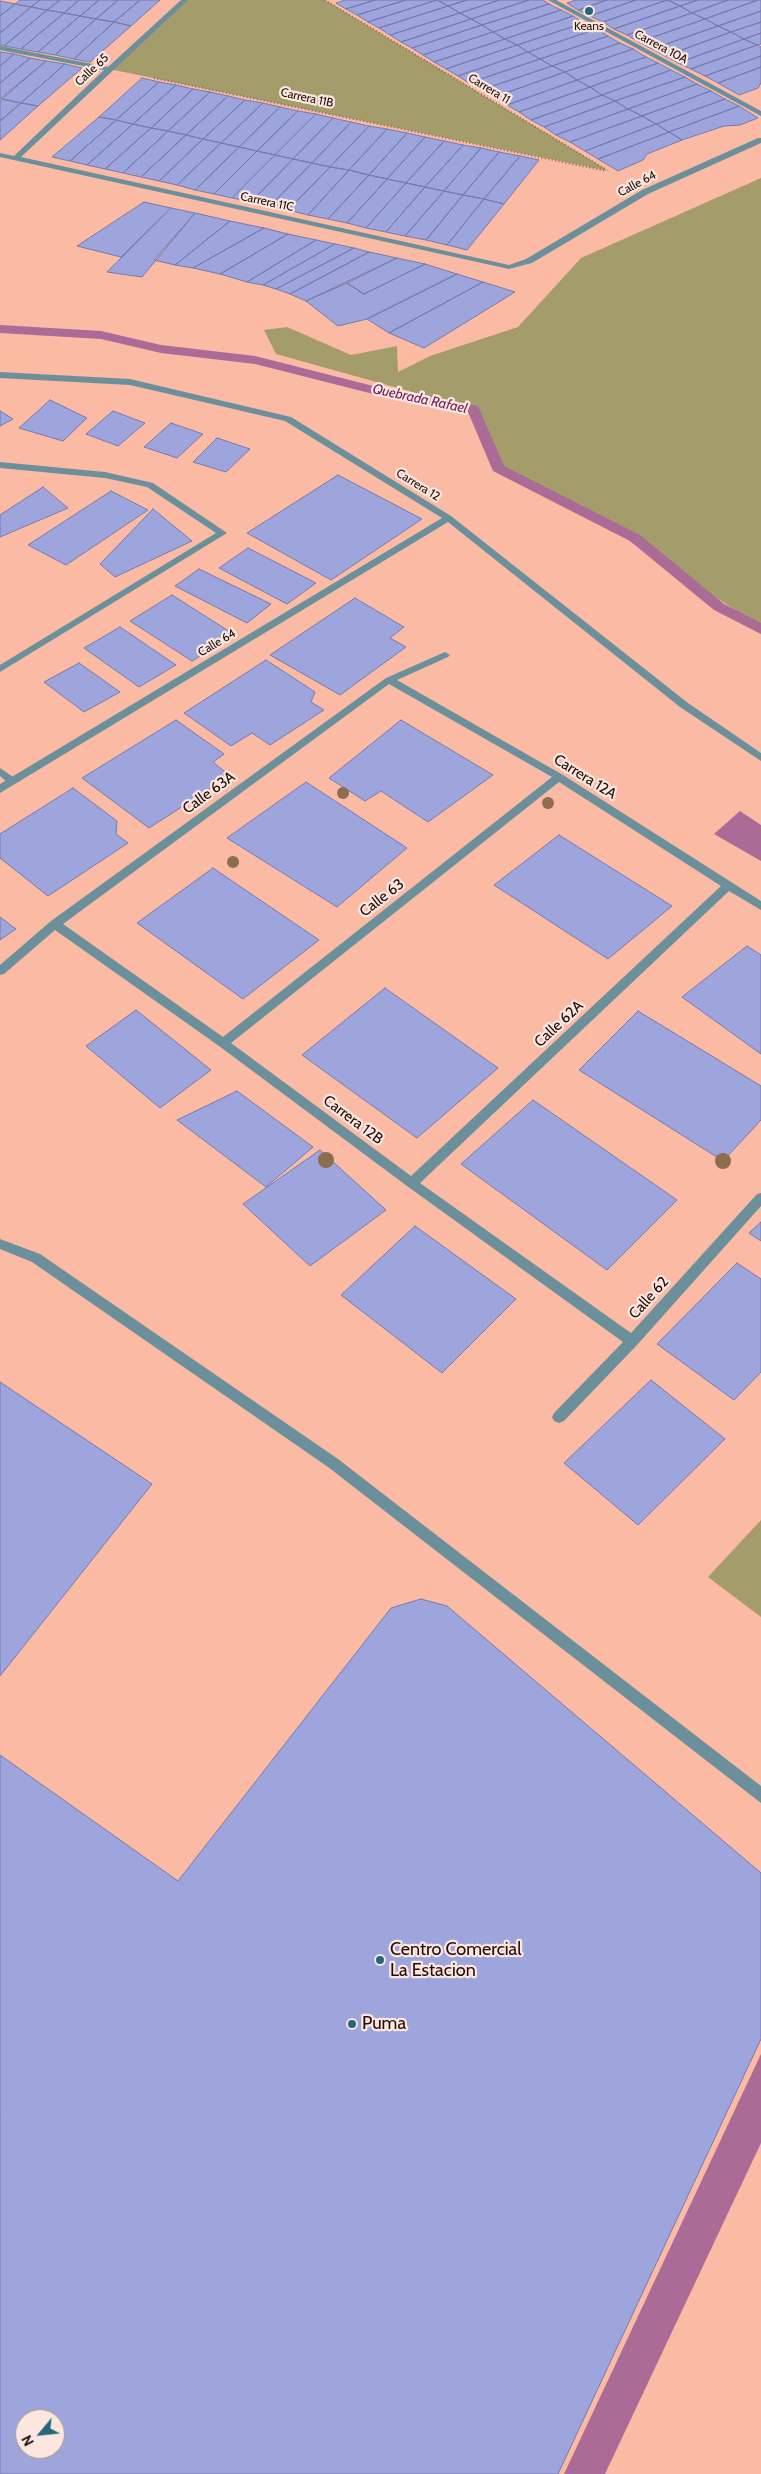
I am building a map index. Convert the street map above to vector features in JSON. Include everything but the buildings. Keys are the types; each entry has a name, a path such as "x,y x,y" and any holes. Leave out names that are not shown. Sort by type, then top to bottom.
{"street":[{"name":"Calle 65","path":"15,159 109,69 185,0"},
{"name":"Carrera 10A","path":"551,0 761,114"},
{"path":"0,48 109,69"},
{"name":"Calle 64","path":"529,260 644,192 761,140"},
{"name":"Carrera 11C","path":"0,155 509,267 529,260"},
{"name":"Carrera 12","path":"0,375 130,382 288,419 448,518 684,705 761,758"},
{"path":"0,465 104,475 150,485 222,533 0,669"},
{"name":"Calle 64","path":"0,789 448,518"},
{"name":"Calle 63A","path":"0,971 55,924 389,680 445,656"},
{"name":"Carrera 12A","path":"389,680 559,777 761,906"},
{"path":"0,771 12,781"},
{"name":"Calle 63","path":"223,1043 559,777"},
{"name":"Calle 62A","path":"411,1183 728,886"},
{"name":"Carrera 12B","path":"55,924 223,1043 411,1183 632,1341"},
{"name":"Calle 62","path":"559,1417 632,1341 761,1198"},
{"path":"0,1244 36,1258 333,1463 761,1795"}],"path":[{"name":"Carrera 11","path":"325,0 609,171"},
{"name":"Carrera 11B","path":"109,69 609,171"}],"shaded area":[{"path":"187,0 325,0 609,171 109,69"},
{"path":"761,178 761,627 590,515 498,468 473,409 276,354 264,330 287,327 351,355 397,346 398,372 430,356 518,327 581,258"},
{"path":"740,811 761,825 761,861 714,834"},
{"path":"761,1520 761,1617 708,1577"},
{"path":"761,2054 761,2143 605,2474 564,2474"}],"waterway":[{"name":"Quebrada Rafael","path":"0,329 101,335 161,349 255,360 393,395 473,409 498,468 635,538 719,607 761,629"}],"place":[{"name":"Keans","path":"589,11"},
{"name":"Centro Comercial La Estacion","path":"380,1960"},
{"name":"Puma","path":"352,2024"}]}
